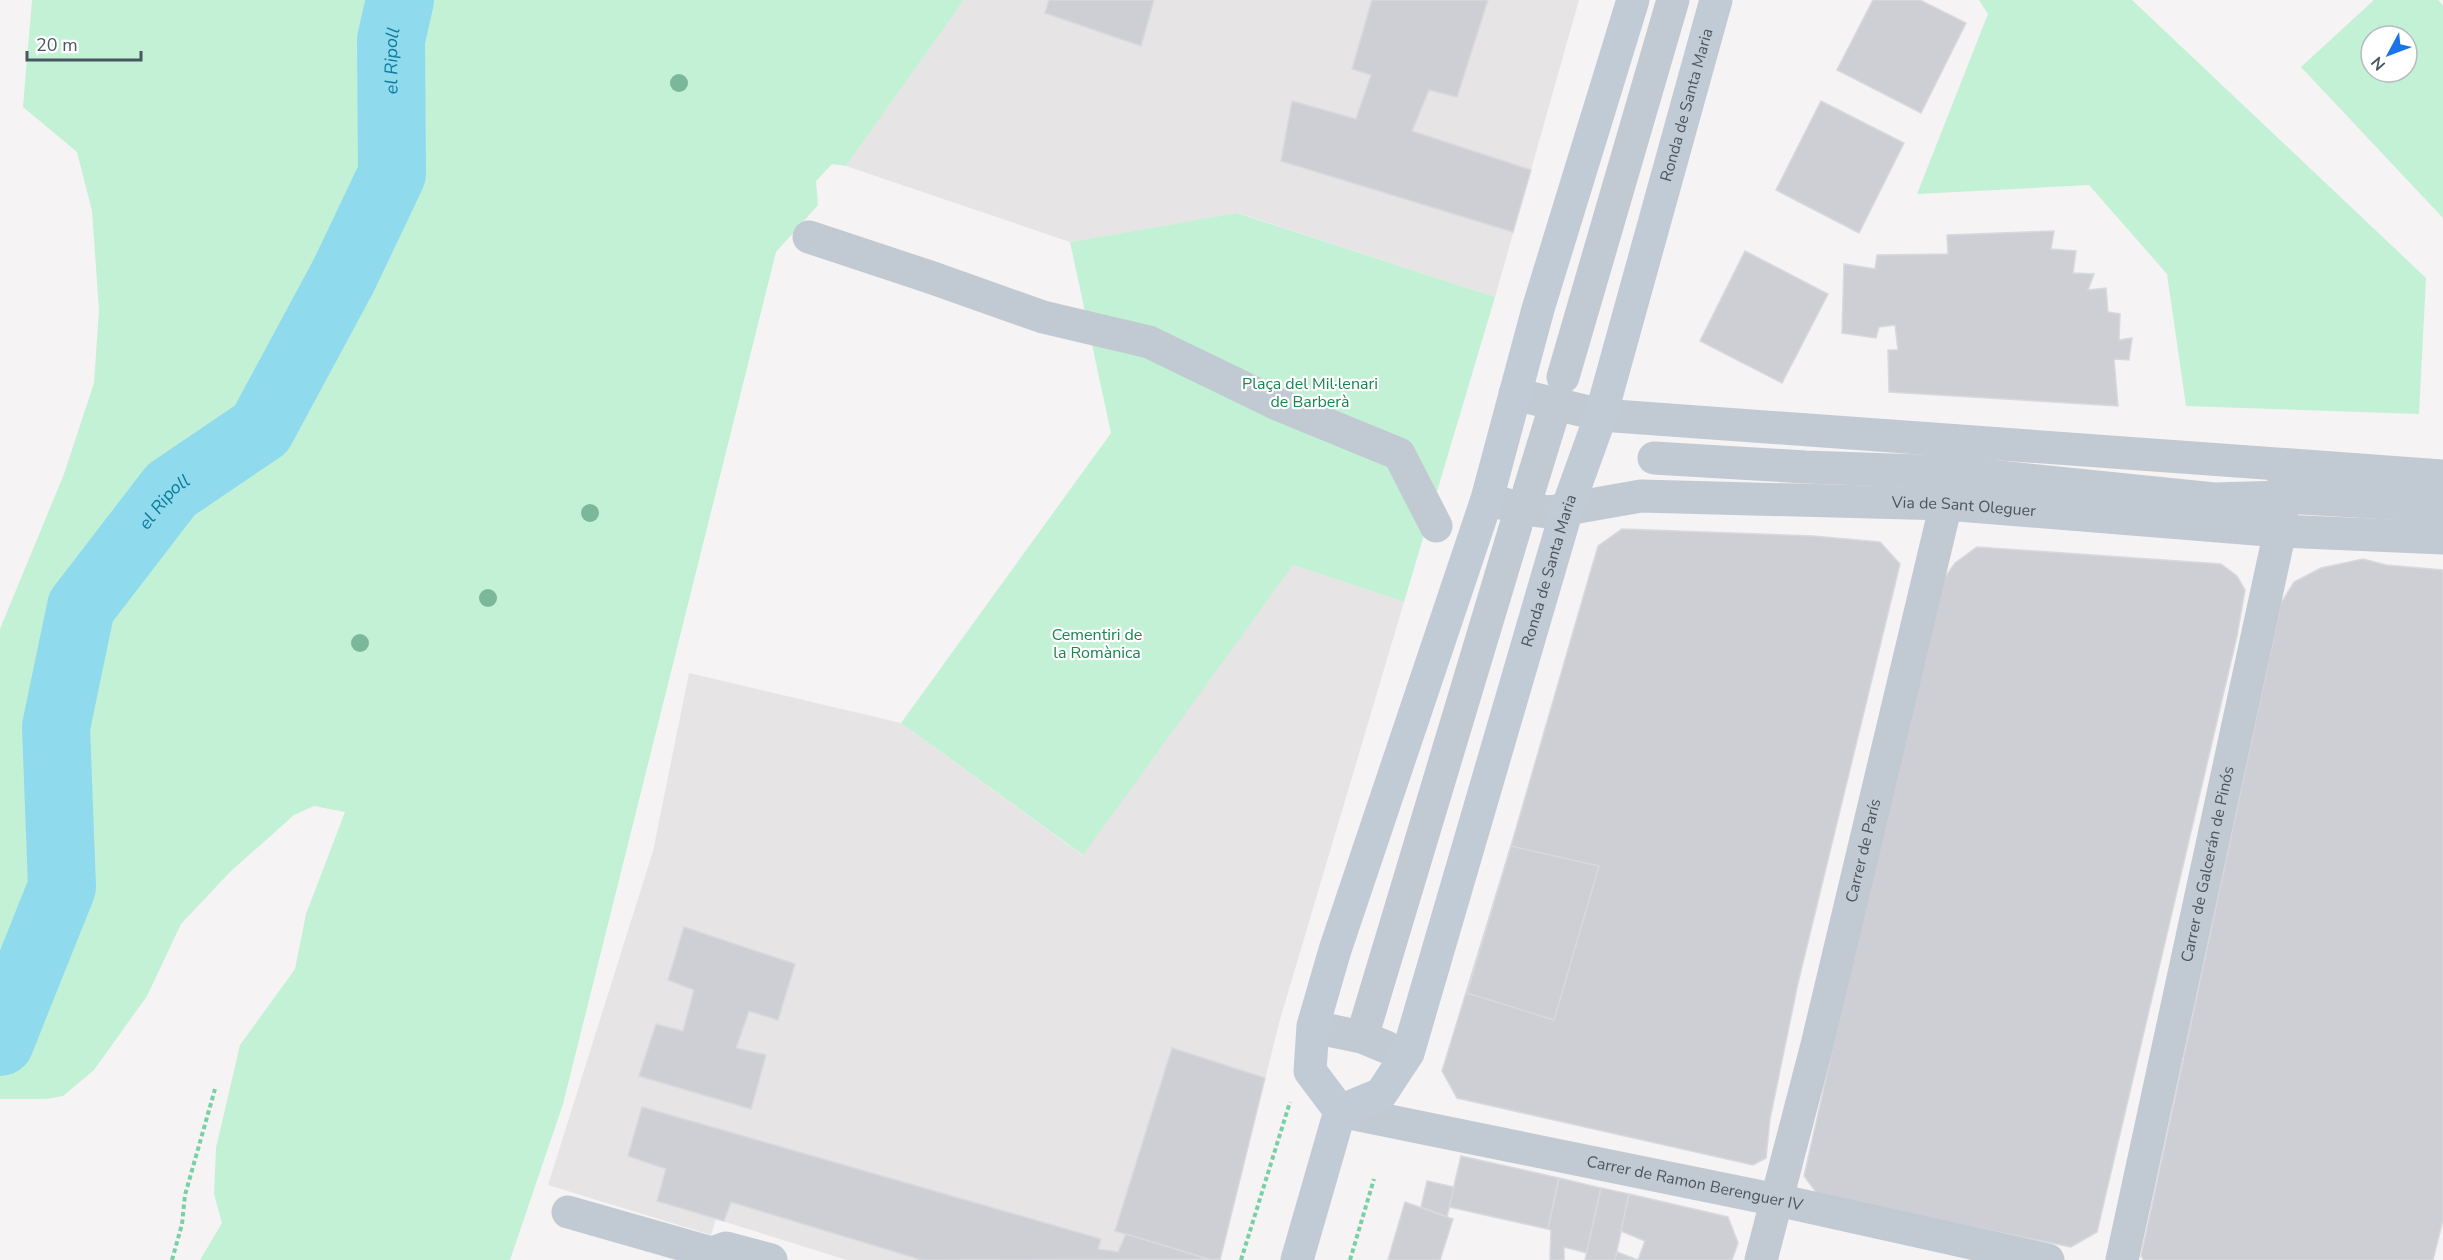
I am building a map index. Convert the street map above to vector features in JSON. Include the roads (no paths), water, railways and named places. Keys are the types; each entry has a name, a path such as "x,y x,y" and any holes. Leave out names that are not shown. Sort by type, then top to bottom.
{"street":[{"path":"1297,1260 1340,1111 1310,1071 1313,1026 1335,950 1487,499 1538,309 1633,0"},
{"path":"1563,377 1673,0"},
{"name":"Ronda de Santa Maria","path":"1340,1111 1381,1094 1408,1053 1567,508 1601,415 1716,0"},
{"path":"809,237 1043,317 1149,342 1277,404 1399,454 1436,526"},
{"name":"Via de Sant Oleguer","path":"1515,394 1601,415 1953,457 2284,482 2443,506"},
{"path":"1528,491 1553,413"},
{"name":"Via de Sant Oleguer","path":"1654,458 1805,467 1953,457"},
{"name":"Carrer de París","path":"1761,1260 1817,1045 1946,504 1953,457"},
{"name":"Via de Sant Oleguer","path":"2284,482 2443,476"},
{"name":"Carrer de Galcerán de Pinós","path":"2122,1260 2280,531 2284,482"},
{"name":"Via de Sant Oleguer","path":"1487,499 1522,509 1550,512 1647,496 1946,504 2280,531 2443,538"},
{"path":"1329,1030 1374,1042 1516,525"},
{"name":"Carrer de Ramon Berenguer IV","path":"1340,1111 1777,1200 2048,1260"},
{"path":"568,1212 712,1253 726,1248 771,1260"}],"waterway":[{"name":"el Ripoll","path":"0,1042 62,887 56,727 81,607 171,490 261,429 344,275 392,174 391,40 400,0"}],"park label":[{"name":"Plaça del Mil·lenari de Barberà","path":"1310,393"},
{"name":"Cementiri de la Romànica","path":"1097,644"}]}
